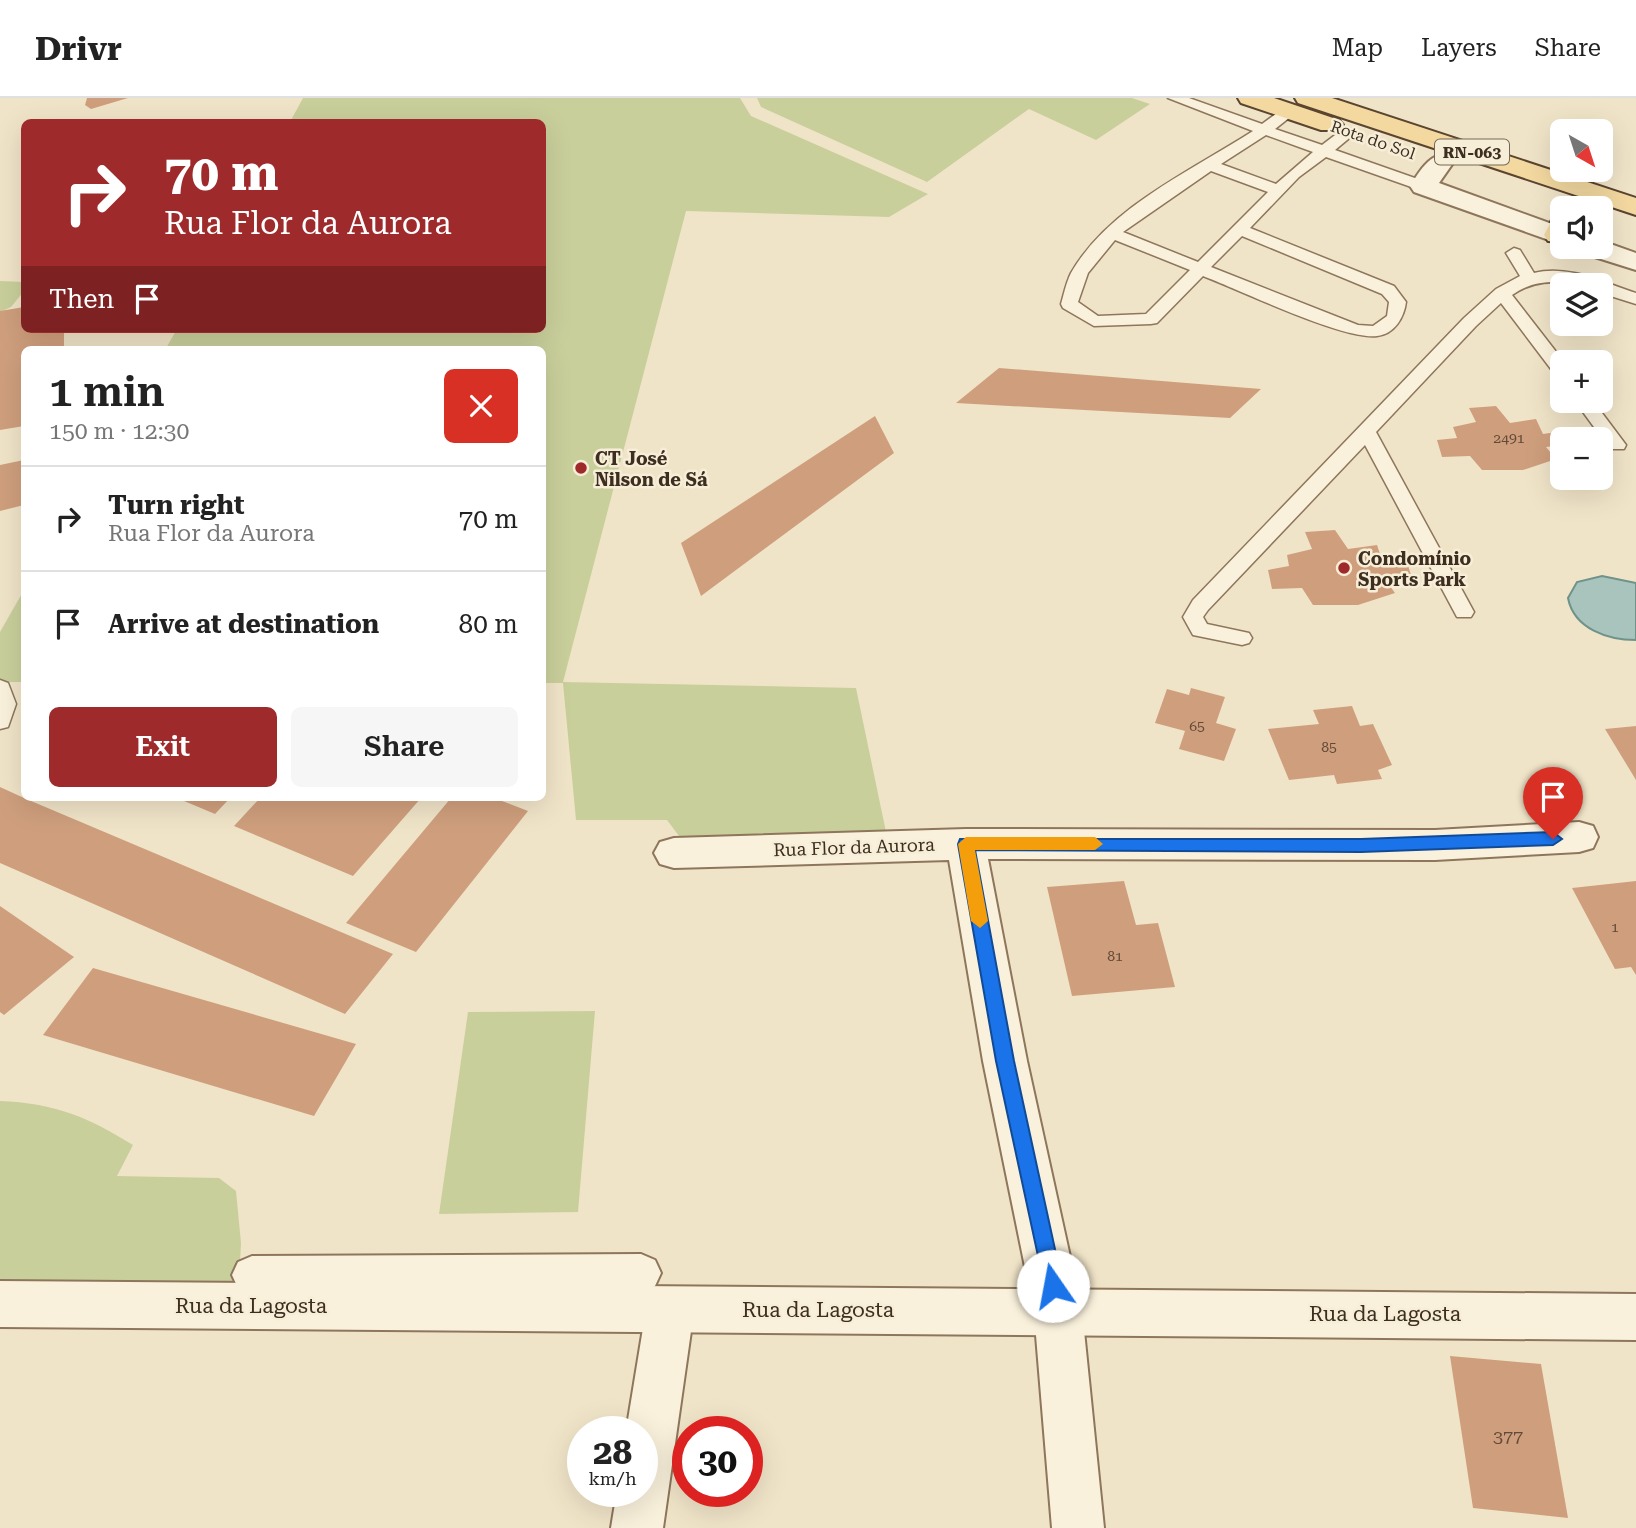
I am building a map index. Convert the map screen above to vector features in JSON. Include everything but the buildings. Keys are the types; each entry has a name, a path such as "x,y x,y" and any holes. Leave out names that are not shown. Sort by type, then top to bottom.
{"main road":[{"name":"Rota do Sol","path":"1250,98 1298,105 1636,207"},
{"name":"Rota do Sol","path":"1298,105 1348,131 1440,163 1550,223"},
{"path":"1613,221 1636,229"}],"street":[{"path":"1440,163 1423,186 1493,213 1550,227"},
{"path":"1493,213 1514,253"},
{"path":"1613,254 1636,262"},
{"name":"Rua Flor da Aurora","path":"674,853 966,844 1398,845 1579,837"},
{"path":"966,844 1005,1061 1058,1311 1078,1528"},
{"path":"252,1275 656,1291 637,1528"},
{"name":"Rua da Lagosta","path":"0,1304 656,1291 1058,1311 1636,1317"}],"lane":[{"path":"1175,98 1423,186"},
{"path":"1298,105 1113,234 1080,272 1069,304 1094,321 1151,319 1278,190 1348,131"},
{"path":"1209,165 1278,190"},
{"path":"1113,234 1355,330 1377,331 1395,318 1398,302 1388,290 1239,229"},
{"path":"1242,638 1200,630 1193,617 1199,605 1502,293 1528,276 1550,248"},
{"path":"1514,253 1528,276"},
{"path":"1613,291 1630,297 1636,312"},
{"path":"1502,293 1550,356"},
{"path":"1593,413 1617,445"},
{"path":"1367,432 1464,612"},
{"path":"0,688 4,694 5,714 0,721"}],"green space":[{"name":"CT José Nilson de Sá","path":"303,98 740,98 751,116 928,194 889,217 686,211 563,682 856,688 886,832 777,838 679,836 667,820 576,820 563,683 546,683 546,346 167,346 175,333 546,333 546,119 292,119"},
{"path":"757,98 1132,98 1150,104 1096,140 1029,109 927,182 761,107"},
{"path":"0,281 21,282 21,295 11,307 0,312"},
{"path":"21,595 21,682 0,682 0,632"},
{"path":"595,1011 578,1212 439,1214 468,1012"},
{"path":"0,1101 37,1105 70,1113 133,1145 117,1176 219,1178 236,1191 241,1243 239,1284 0,1284"}],"water":[{"path":"1602,576 1636,583 1636,640 1614,638 1594,631 1577,618 1571,609 1568,598 1577,582"}],"slow traffic":[{"path":"980,921 966,844 1095,844"}],"place":[{"name":"CT José Nilson de Sá","path":"581,468"},
{"name":"Condomínio Sports Park","path":"1344,568"}],"route":[{"path":"1053,1286 1005,1061 966,844 1361,846 1502,843 1553,839"}]}
